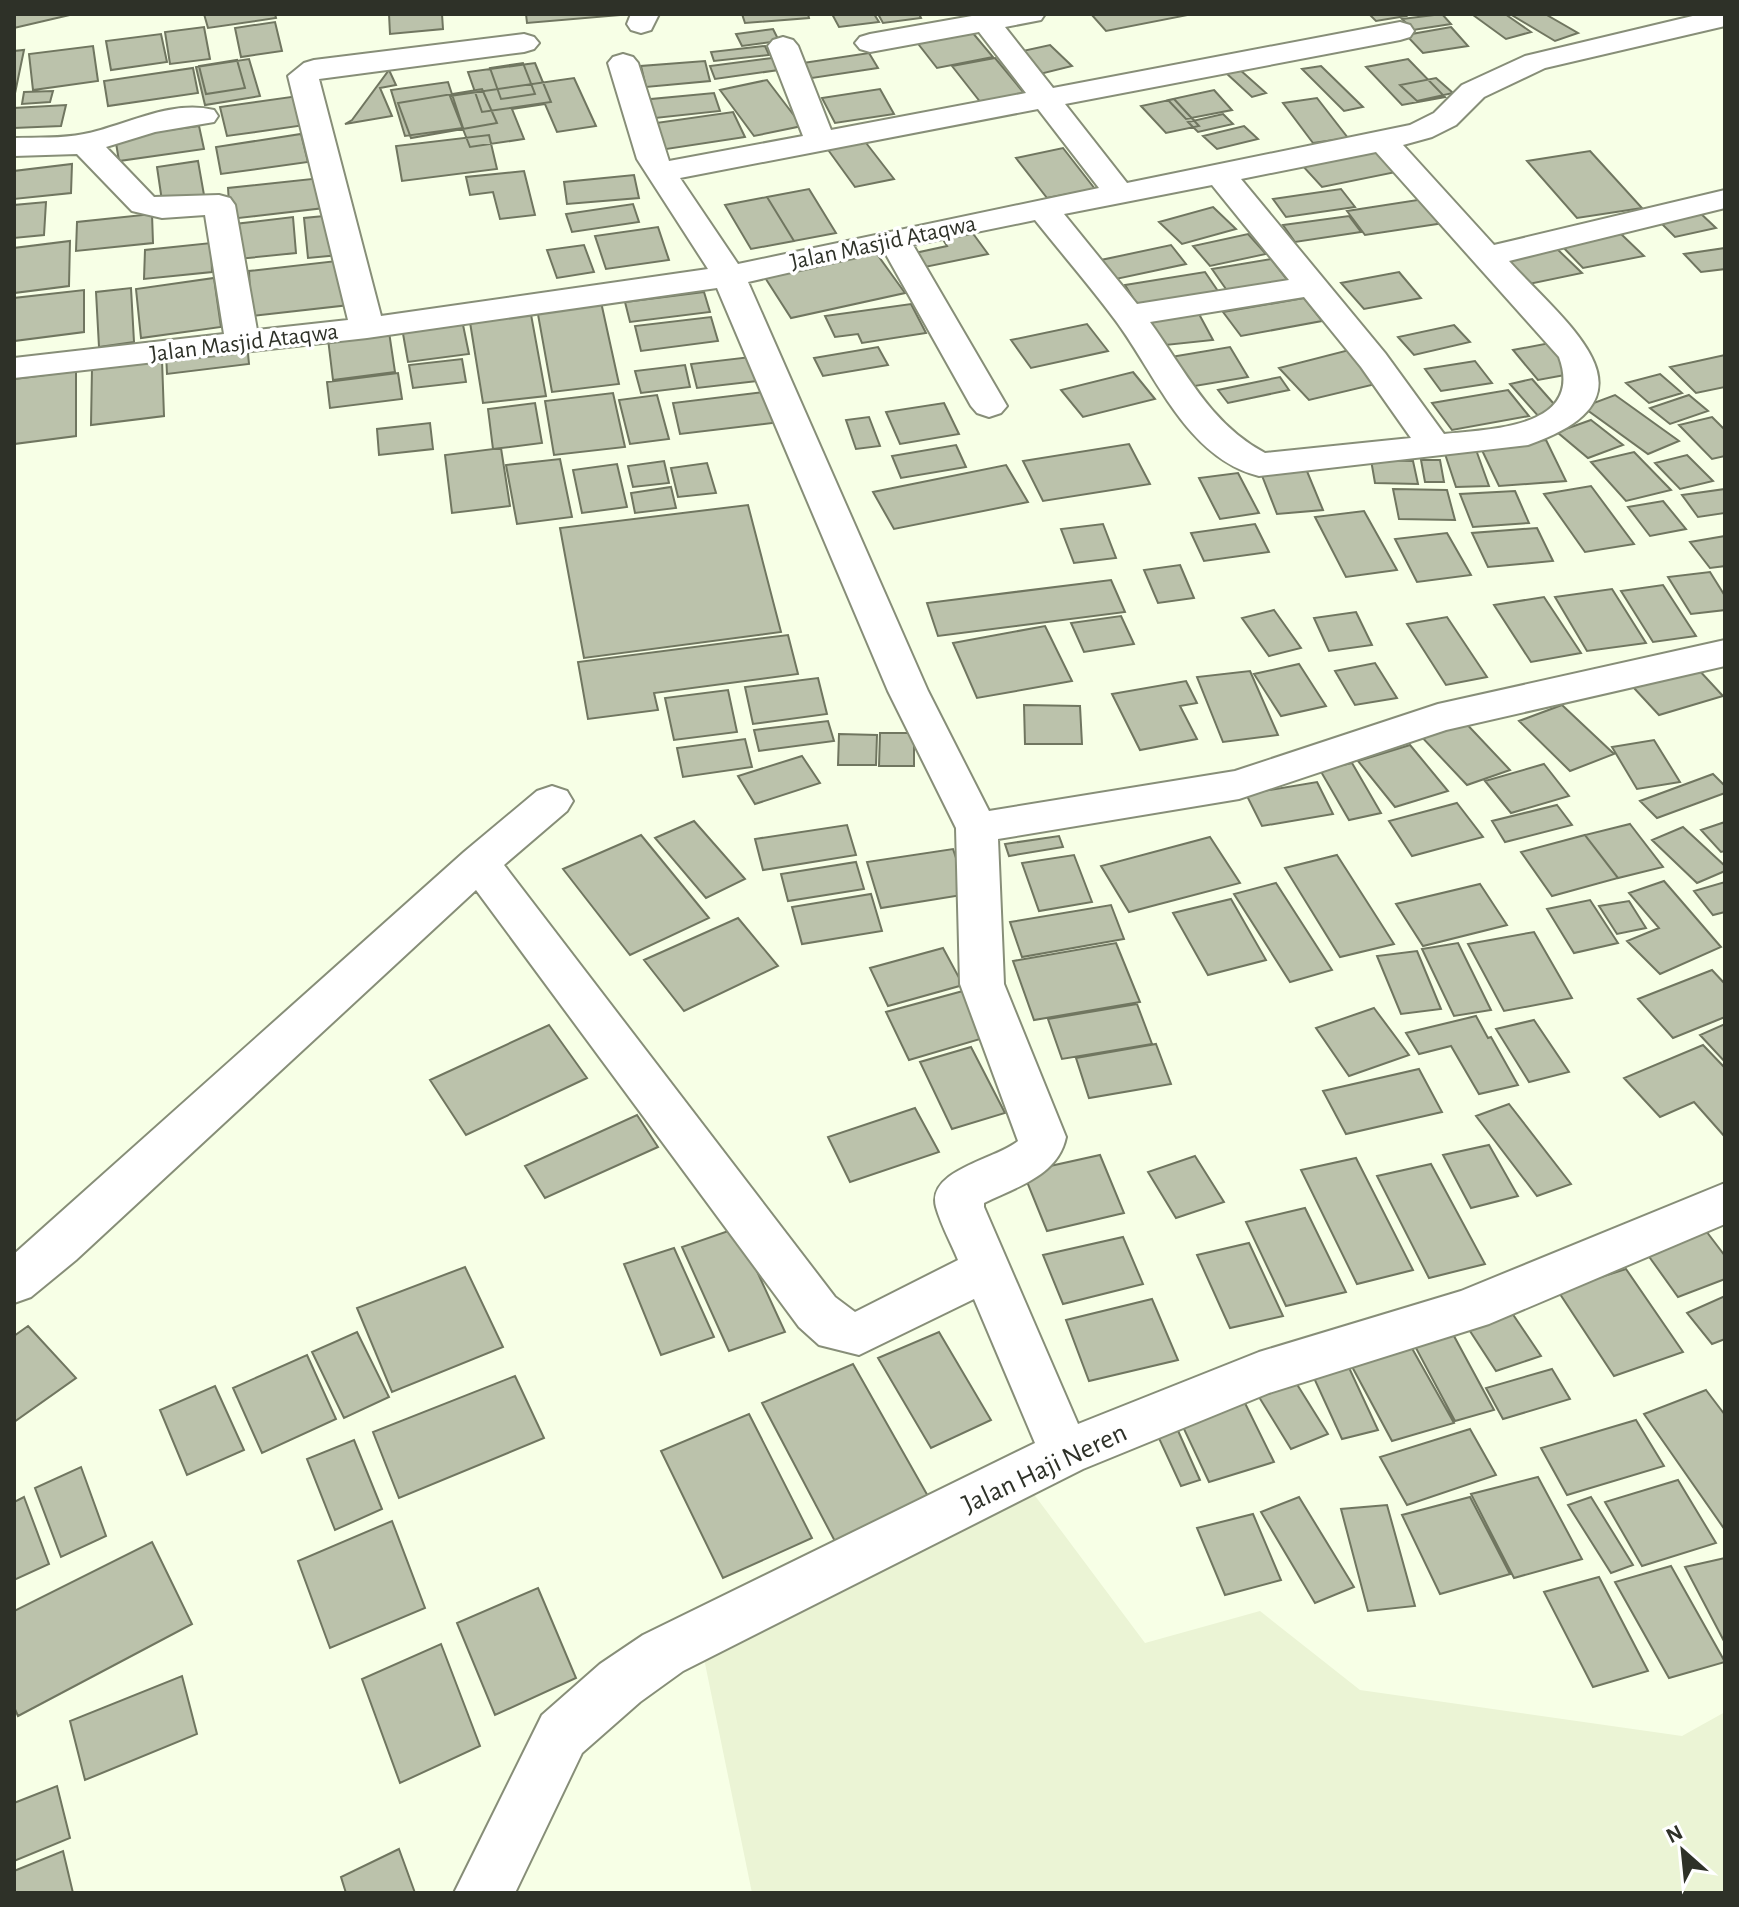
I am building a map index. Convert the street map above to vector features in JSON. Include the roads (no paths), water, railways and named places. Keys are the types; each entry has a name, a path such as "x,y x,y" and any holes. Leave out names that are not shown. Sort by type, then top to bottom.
{"street":[{"path":"870,43 1031,14"},
{"name":"Jalan Masjid Ataqwa","path":"14,368 367,328 729,276 1042,208 1383,141 1421,131 1445,119 1473,91 1622,26 1725,17"},
{"path":"986,22 1120,195"},
{"path":"660,172 1400,31"},
{"path":"367,328 303,76 314,69 524,43"},
{"path":"783,46 820,141"},
{"path":"623,63 652,159 729,276 908,691 977,828 982,984 1042,1137 1040,1147 1032,1157 965,1190 959,1197 960,1207 1065,1453"},
{"path":"14,147 85,144 151,123 203,116"},
{"path":"1042,208 1129,315 1194,412 1239,457 1259,465 1515,437 1542,428 1567,413 1580,395 1585,373 1575,354 1383,141"},
{"path":"85,144 143,204 162,208 219,205 242,343"},
{"path":"1220,174 1373,360 1434,445"},
{"path":"1485,257 1725,199"},
{"path":"894,239 989,406"},
{"path":"1129,315 1311,286"},
{"path":"977,828 1239,785 1438,718 1717,666"},
{"path":"14,1282 59,1246 479,863 552,801"},
{"path":"479,863 817,1312 837,1330 859,1334 988,1268"},
{"name":"Jalan Haji Neren","path":"484,1893 562,1734 620,1683 663,1653 1065,1453 1259,1374 1471,1309 1725,1203"}]}
